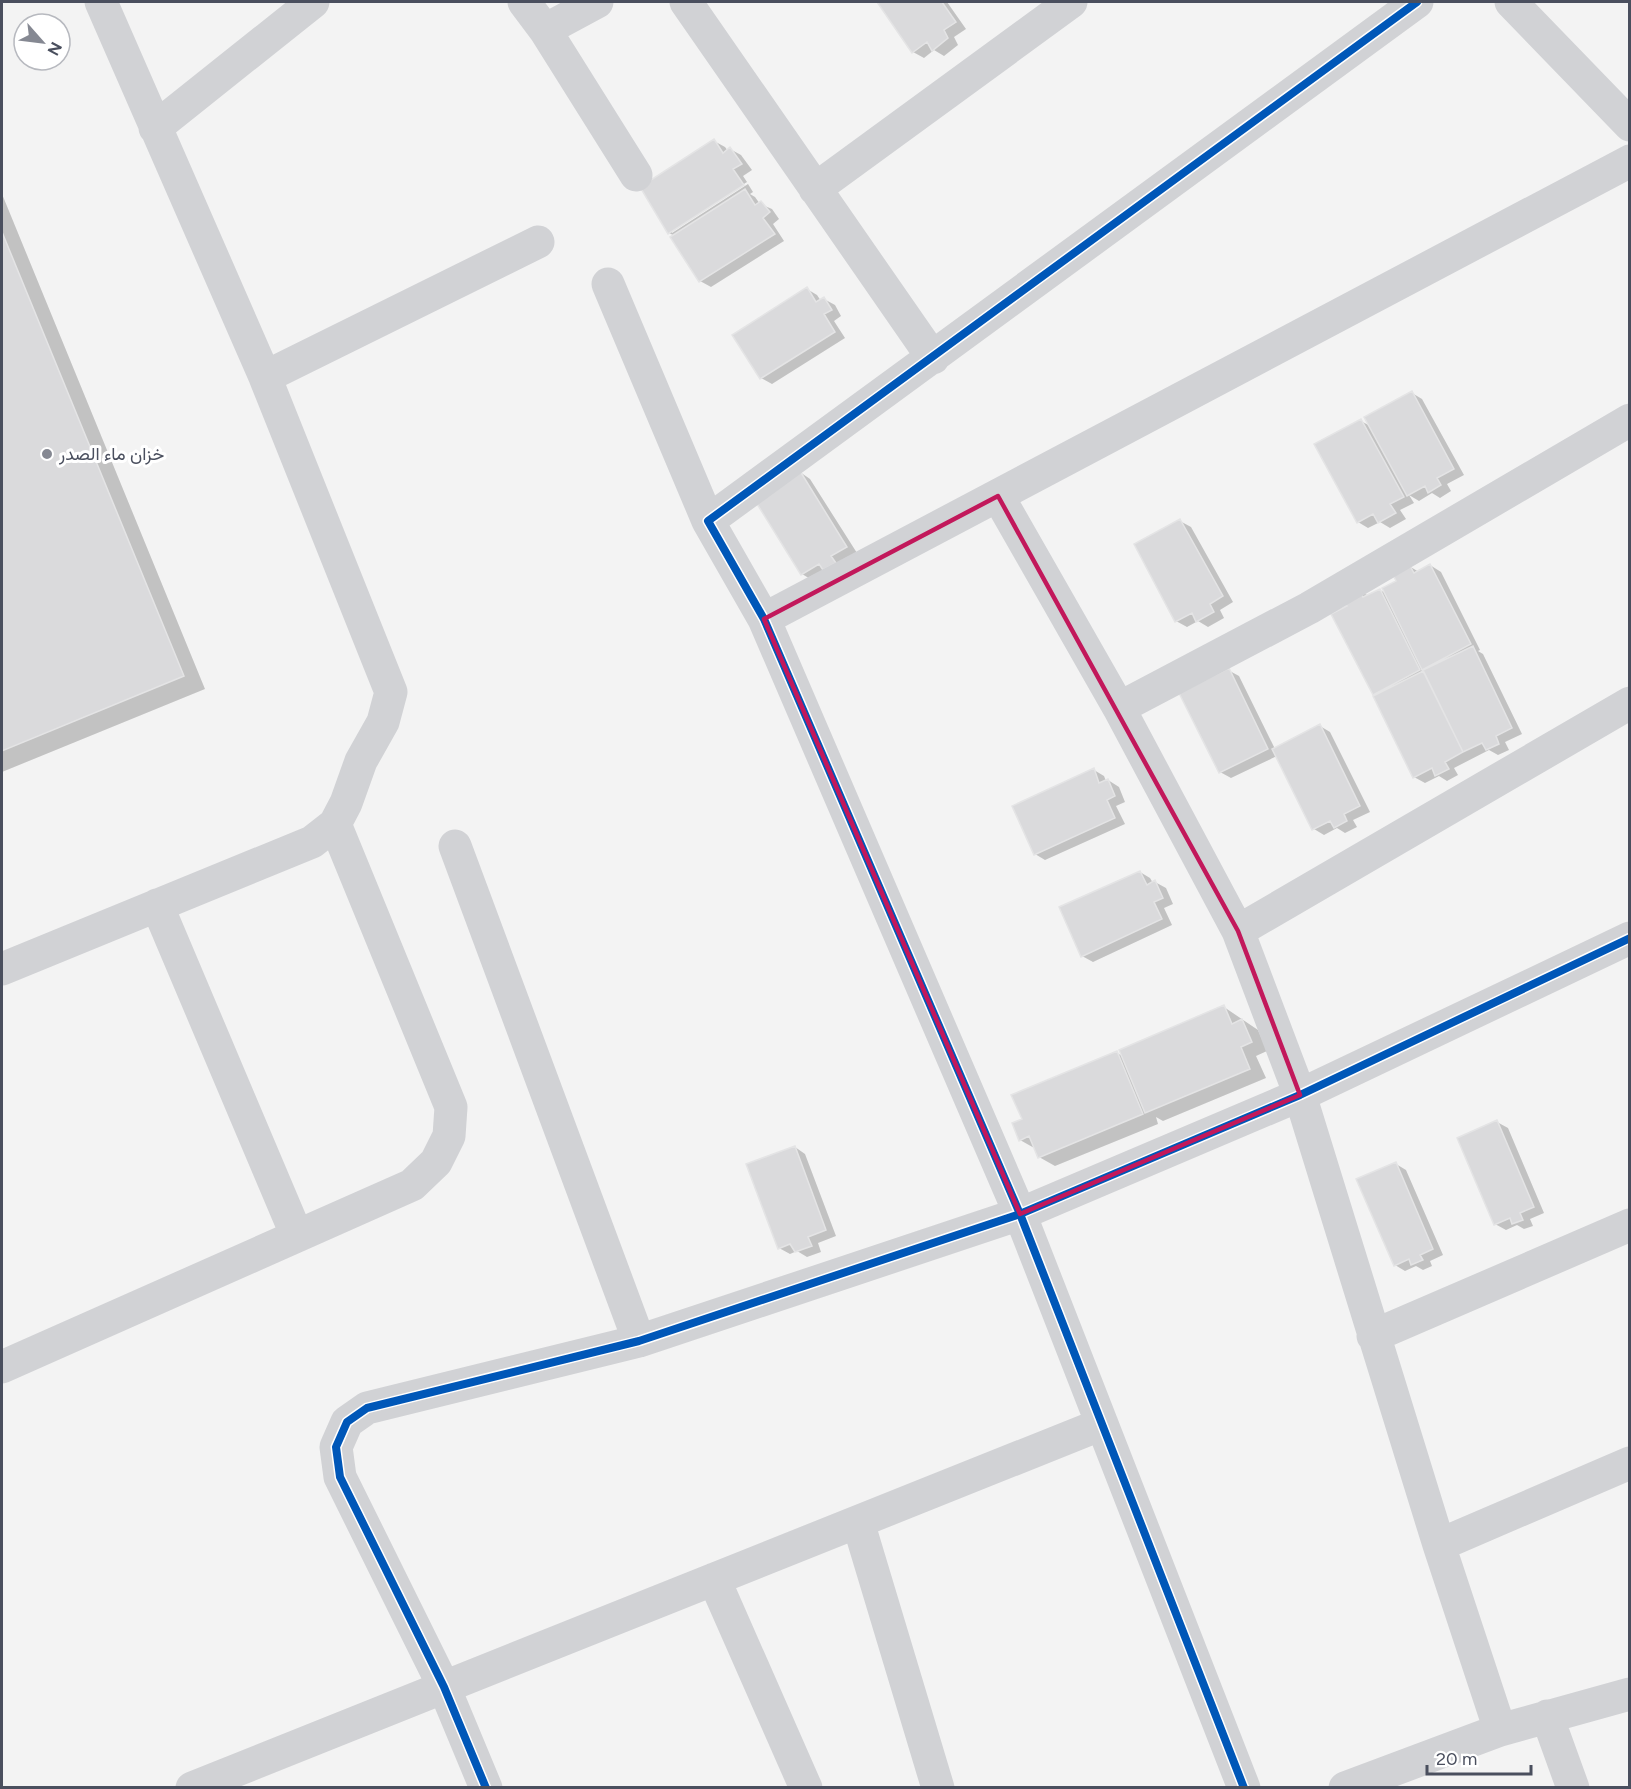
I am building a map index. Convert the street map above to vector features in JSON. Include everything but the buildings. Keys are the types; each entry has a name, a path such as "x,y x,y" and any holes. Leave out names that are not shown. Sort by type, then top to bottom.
{"street":[{"path":"2,969 312,842 335,824 346,803 361,761 383,722 391,692 265,377 101,2"},
{"path":"155,128 313,2"},
{"path":"524,2 546,30 636,175"},
{"path":"546,30 597,2"},
{"path":"686,2 933,358"},
{"path":"815,189 1071,2"},
{"path":"708,521 1418,2"},
{"path":"1511,2 1629,125"},
{"path":"764,620 1629,161"},
{"path":"265,377 538,242"},
{"path":"608,284 708,521 764,620 1020,1214 1244,1788"},
{"path":"1119,708 1309,608 1629,420"},
{"path":"998,496 1119,708 1238,931 1300,1095 1373,1336 1500,1730"},
{"path":"1238,931 1629,703"},
{"path":"2,1367 412,1185 436,1162 449,1136 451,1107 335,824"},
{"path":"455,846 639,1341"},
{"path":"157,905 297,1236"},
{"path":"486,1788 444,1687 340,1477 336,1447 347,1422 367,1407 639,1341 1020,1214 1300,1095 1629,938"},
{"path":"1373,1336 1629,1225"},
{"path":"198,1786 1102,1424"},
{"path":"1439,1545 1629,1463"},
{"path":"858,1522 938,1788"},
{"path":"714,1579 806,1788"},
{"path":"1345,1788 1500,1730 1629,1694"},
{"path":"1547,1716 1573,1788"}],"highlighted area":[{"path":"998,496 1238,931 1300,1095 1020,1214 764,619"}],"cycle path":[{"path":"1244,1788 1020,1214 764,619 708,521 1417,2"},
{"path":"486,1788 444,1687 340,1477 336,1447 347,1422 367,1408 639,1341 1020,1214 1300,1095 1630,938"}],"place":[{"name":"خزان ماء الصدر","path":"47,454"}]}
